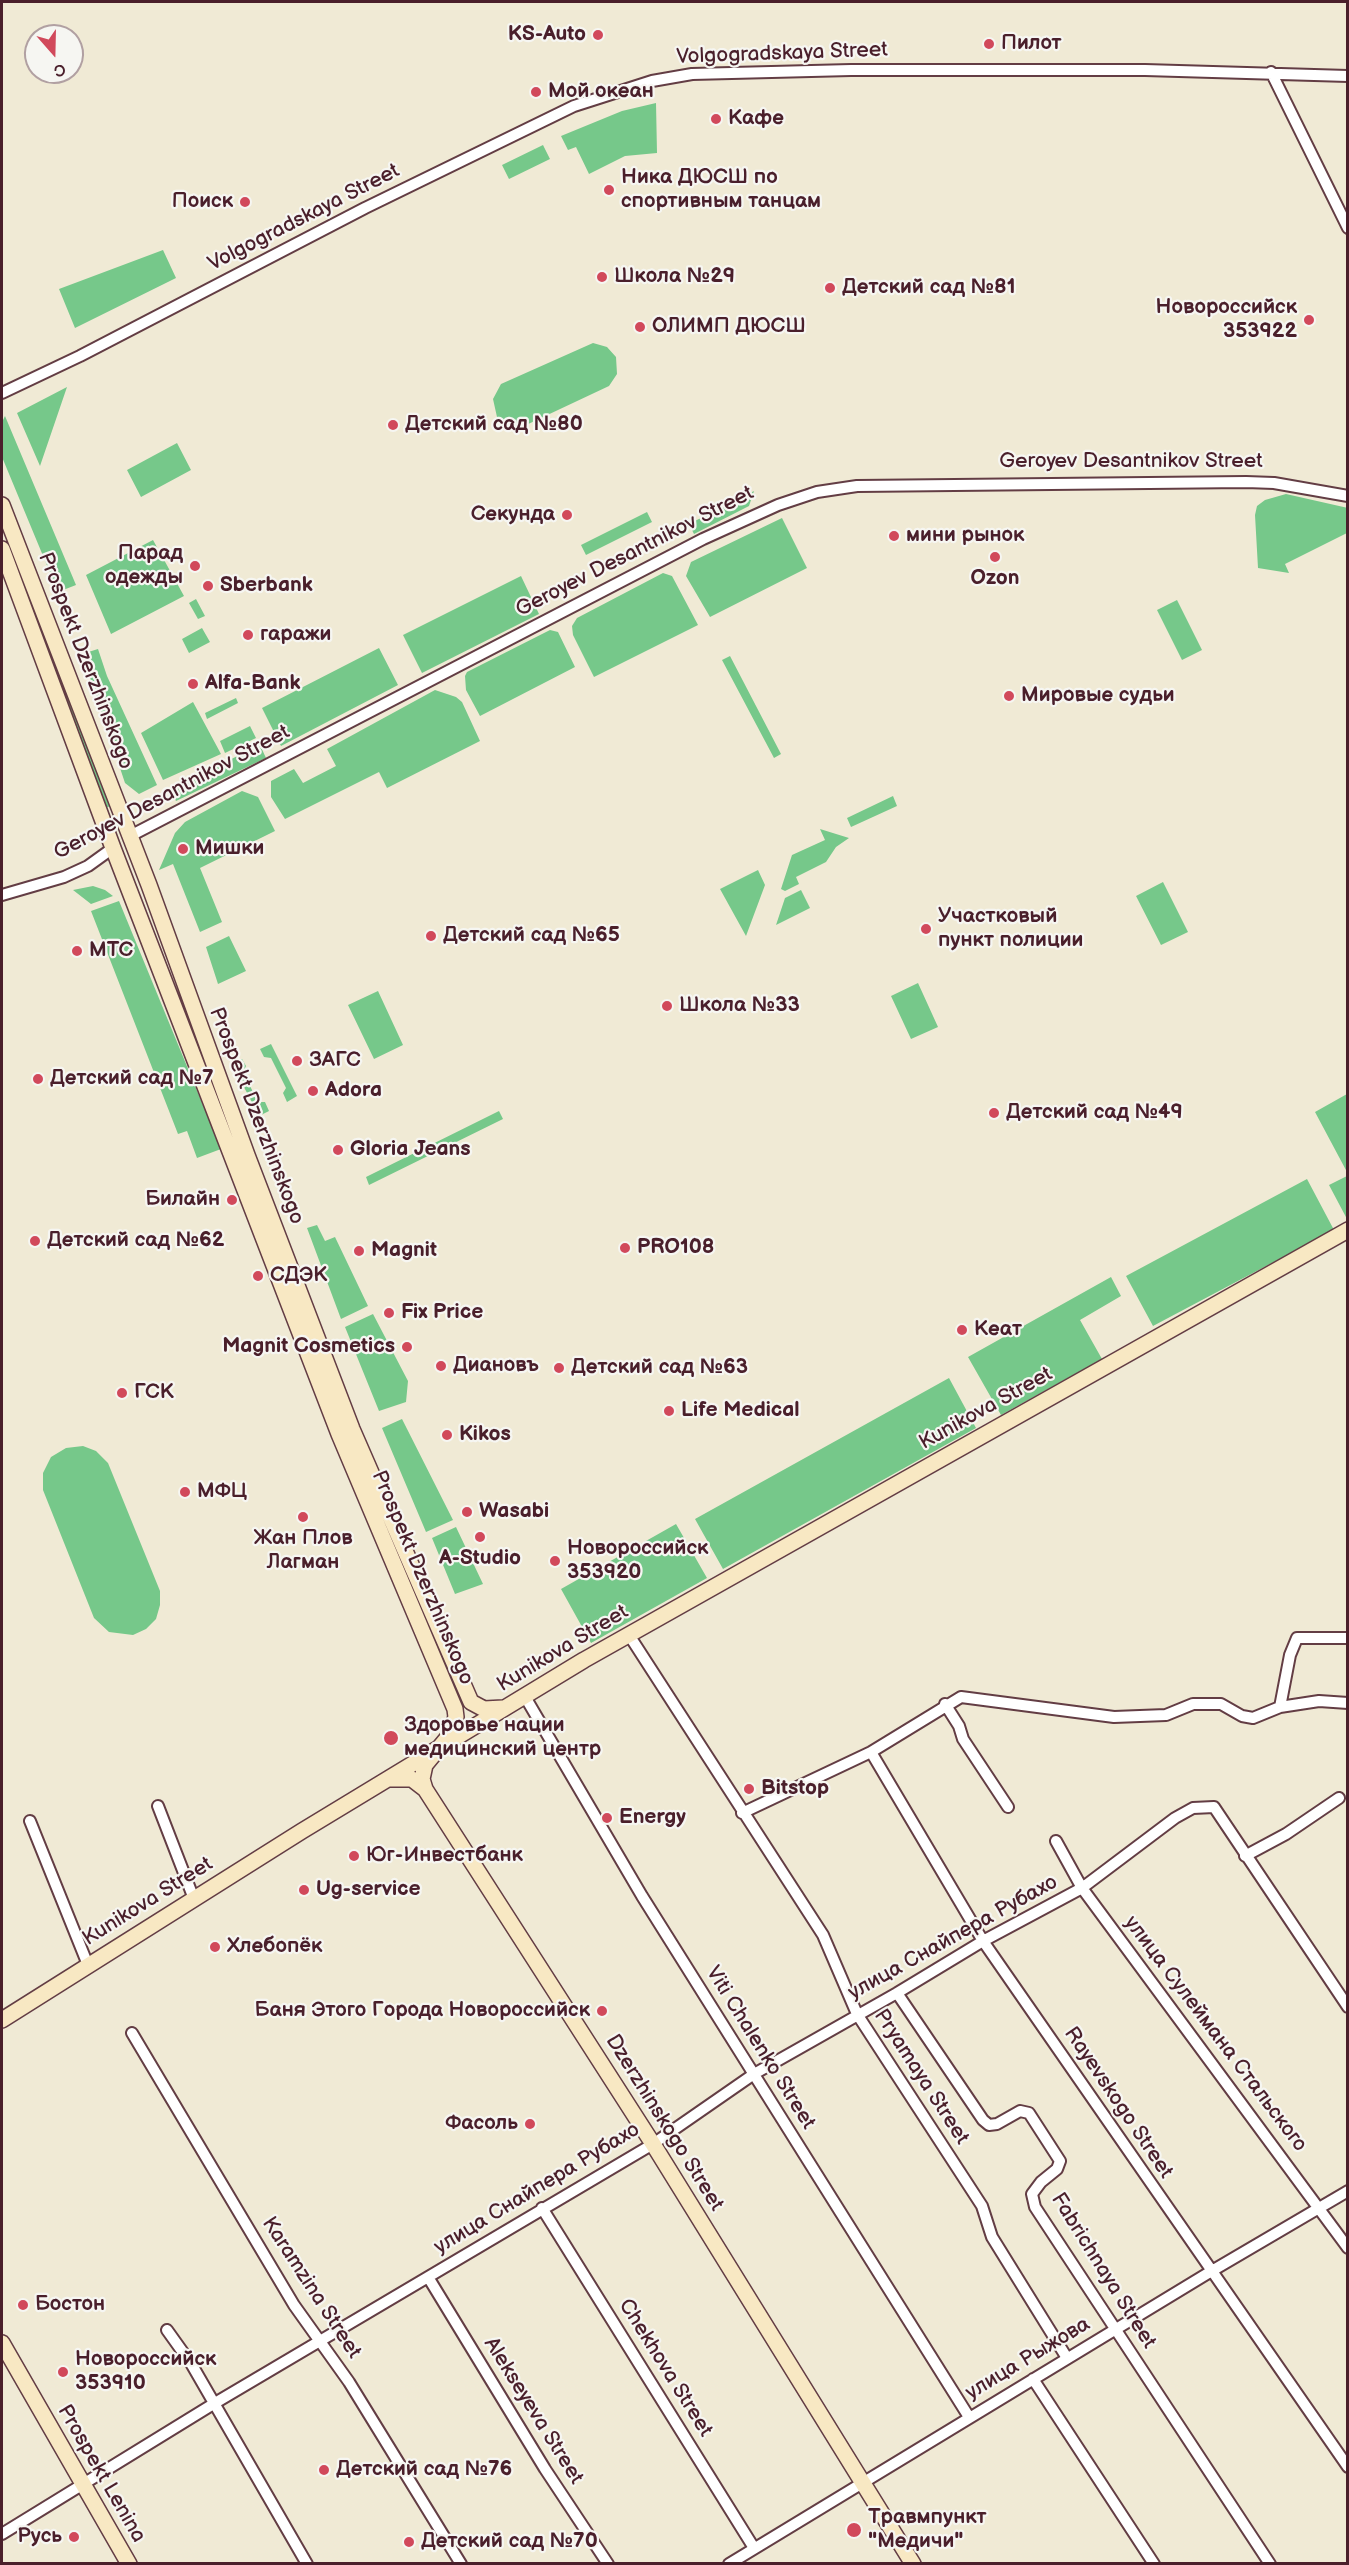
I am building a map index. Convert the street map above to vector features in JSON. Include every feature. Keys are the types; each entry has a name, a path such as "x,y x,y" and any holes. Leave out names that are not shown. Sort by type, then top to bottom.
{"street":[{"name":"Volgogradskaya Street","path":"2,393 80,356 300,240 574,106 652,81 692,74 851,70 1271,72 1347,76"},
{"path":"1271,72 1347,228"},
{"name":"Geroyev Desantnikov Street","path":"2,895 64,877 88,866 130,836 695,543 778,505 817,492 868,486 1246,482 1274,483 1347,496"},
{"name":"Prospekt Dzerzhinskogo","path":"2,505 130,836 346,1432 471,1702 484,1709 506,1707"},
{"name":"Prospekt Dzerzhinskogo","path":"2,549 113,848 455,1709 454,1725 425,1765 422,1779 425,1789"},
{"name":"Kunikova Street","path":"2,2020 524,1695 1347,1230"},
{"name":"Pryamaya Street","path":"629,1635 823,1935 857,2014 982,2206 992,2237 1068,2358"},
{"path":"1281,1707 1290,1655 1297,1638 1347,1638"},
{"name":"Viti Chalenko Street","path":"524,1695 588,1807 969,2417"},
{"path":"742,1813 871,1752 961,1696 1006,1704 1019,1703 1114,1717 1166,1715 1193,1704 1221,1704 1242,1716 1253,1718 1281,1707 1319,1701 1347,1703"},
{"path":"471,1702 473,1725"},
{"path":"945,1704 959,1726 963,1739 1008,1807"},
{"path":"455,1709 459,1716 473,1725"},
{"name":"Rayevskogo Street","path":"871,1752 982,1941 1347,2467"},
{"path":"387,1779 397,1777 412,1779 425,1789"},
{"name":"Dzerzhinskogo Street","path":"425,1789 653,2144 913,2564"},
{"path":"1339,1798 1286,1834 1245,1856 1347,2007"},
{"path":"158,1806 194,1899"},
{"name":"улица Снайпера Рубахо","path":"2,2534 215,2403 653,2144 754,2074 897,1993 982,1941 1082,1888 1175,1818 1193,1808 1214,1807 1245,1856"},
{"path":"30,1821 88,1965"},
{"name":"улица Сулеймана Стальского","path":"1056,1841 1082,1888 1320,2208 1347,2248"},
{"name":"Fabrichnaya Street","path":"897,1993 983,2120 989,2125 997,2124 1020,2111 1029,2113 1060,2161 1057,2169 1041,2182 1032,2194 1035,2207 1270,2564"},
{"name":"Karamzina Street","path":"132,2033 294,2305 321,2340 461,2564"},
{"name":"улица Рыжова","path":"729,2564 969,2417 1347,2191"},
{"name":"Chekhova Street","path":"542,2208 754,2548"},
{"name":"Alekseyeva Street","path":"428,2277 539,2459 608,2564"},
{"path":"167,2330 215,2403 307,2564"},
{"name":"Prospekt Lenina","path":"2,2343 129,2564"},
{"path":"1033,2379 1154,2564"}],"green space":[{"path":"656,103 657,153 625,156 589,174 576,147 568,150 561,136 622,111"},
{"path":"543,145 550,159 509,179 502,165"},
{"path":"163,250 176,278 75,328 59,289"},
{"path":"593,343 607,347 616,357 617,374 609,386 524,426 508,426 497,417 493,399 501,384"},
{"path":"67,387 40,466 17,413"},
{"path":"5,416 76,585 58,592 2,457 2,422"},
{"path":"177,443 191,470 141,497 127,470"},
{"path":"754,491 749,506 694,534 689,524"},
{"path":"1286,494 1348,508 1347,533 1285,564 1289,573 1258,568 1255,515 1257,506 1265,500"},
{"path":"647,512 652,522 586,555 581,545"},
{"path":"782,518 807,568 710,617 686,576 691,562"},
{"path":"153,540 184,596 111,634 86,575"},
{"path":"663,573 672,576 698,625 594,677 573,635 572,626 577,618"},
{"path":"521,576 539,614 422,673 403,635"},
{"path":"196,599 205,616 198,619 189,603"},
{"path":"1177,600 1202,650 1182,660 1157,610"},
{"path":"202,628 210,642 189,653 182,639"},
{"path":"550,630 558,632 575,667 480,716 466,690 467,672"},
{"path":"379,648 398,685 281,746 262,708"},
{"path":"98,649 107,676 157,785 139,794 125,783 82,654"},
{"path":"730,656 781,754 774,758 722,660"},
{"path":"62,674 111,806 105,808 55,677"},
{"path":"435,690 456,697 462,702 480,741 387,788 379,772 285,819 271,797 271,781 294,769 303,783 336,766 327,749"},
{"path":"236,698 238,703 207,719 205,713"},
{"path":"193,702 221,754 163,780 141,733"},
{"path":"250,726 256,738 225,753 220,741"},
{"path":"260,745 266,758 176,801 170,789"},
{"path":"242,791 258,797 275,831 200,868 222,922 200,932 173,864 159,870 175,833 185,822"},
{"path":"893,796 897,806 851,827 847,818"},
{"path":"820,829 849,838 836,847 826,862 796,877 799,884 785,891 781,889 792,855 825,840"},
{"path":"758,870 765,885 746,936 720,889"},
{"path":"1163,882 1188,932 1161,945 1136,896"},
{"path":"93,886 113,896 91,904 73,890"},
{"path":"801,890 810,908 776,925 785,898"},
{"path":"119,901 221,1149 197,1158 187,1131 178,1134 91,911"},
{"path":"229,936 246,971 218,984 206,947"},
{"path":"918,983 938,1027 911,1039 891,996"},
{"path":"378,991 403,1045 374,1059 348,1005"},
{"path":"271,1044 297,1096 287,1102 283,1093 286,1088 271,1058 264,1057 260,1049"},
{"path":"242,1059 246,1066 243,1072 258,1102 265,1102 269,1111 259,1116 232,1064"},
{"path":"1347,1094 1347,1172 1315,1112"},
{"path":"499,1111 503,1119 369,1185 366,1177"},
{"path":"1347,1176 1348,1219 1329,1185"},
{"path":"1307,1179 1334,1230 1153,1326 1126,1276"},
{"path":"317,1225 325,1241 335,1237 368,1306 341,1319 307,1228"},
{"path":"1111,1277 1121,1296 1080,1320 1102,1359 1001,1415 968,1357"},
{"path":"373,1314 408,1381 406,1402 379,1411 345,1327"},
{"path":"949,1378 976,1428 723,1569 695,1519"},
{"path":"402,1419 453,1520 426,1532 382,1428"},
{"path":"83,1446 96,1451 108,1463 160,1591 160,1605 156,1619 146,1629 133,1635 109,1632 94,1618 43,1490 43,1473 51,1457 66,1448"},
{"path":"676,1524 707,1578 591,1643 561,1589"},
{"path":"456,1527 483,1584 455,1594 432,1538"}],"place":[{"name":"KS-Auto","path":"598,35"},
{"name":"Пилот","path":"989,44"},
{"name":"Мой океан","path":"536,92"},
{"name":"Кафе","path":"716,119"},
{"name":"Ника ДЮСШ по спортивным танцам","path":"609,190"},
{"name":"Поиск","path":"245,202"},
{"name":"Школа №29","path":"602,277"},
{"name":"Детский сад №81","path":"830,288"},
{"name":"Новороссийск 353922","path":"1309,320"},
{"name":"ОЛИМП ДЮСШ","path":"640,327"},
{"name":"Детский сад №80","path":"393,425"},
{"name":"Секунда","path":"567,515"},
{"name":"мини рынок","path":"894,536"},
{"name":"Ozon","path":"995,557"},
{"name":"Парад одежды","path":"195,566"},
{"name":"Sberbank","path":"208,586"},
{"name":"гаражи","path":"248,635"},
{"name":"Alfa-Bank","path":"193,684"},
{"name":"Мировые судьи","path":"1009,696"},
{"name":"Мишки","path":"183,849"},
{"name":"Участковый пункт полиции","path":"926,929"},
{"name":"Детский сад №65","path":"431,936"},
{"name":"МТС","path":"77,951"},
{"name":"Школа №33","path":"667,1006"},
{"name":"ЗАГС","path":"297,1061"},
{"name":"Детский сад №7","path":"38,1079"},
{"name":"Adora","path":"313,1091"},
{"name":"Детский сад №49","path":"994,1113"},
{"name":"Gloria Jeans","path":"338,1150"},
{"name":"Билайн","path":"232,1200"},
{"name":"Детский сад №62","path":"35,1241"},
{"name":"PRO108","path":"625,1248"},
{"name":"Magnit","path":"359,1251"},
{"name":"СДЭК","path":"258,1276"},
{"name":"Fix Price","path":"389,1313"},
{"name":"Кеат","path":"962,1330"},
{"name":"Magnit Cosmetics","path":"407,1347"},
{"name":"Диановъ","path":"441,1366"},
{"name":"Детский сад №63","path":"559,1368"},
{"name":"ГСК","path":"122,1393"},
{"name":"Life Medical","path":"669,1411"},
{"name":"Kikos","path":"447,1435"},
{"name":"МФЦ","path":"185,1492"},
{"name":"Wasabi","path":"467,1512"},
{"name":"Жан Плов Лагман","path":"303,1517"},
{"name":"A-Studio","path":"480,1537"},
{"name":"Новороссийск 353920","path":"555,1561"},
{"name":"Здоровье нации медицинский центр","path":"391,1738"},
{"name":"Bitstop","path":"749,1789"},
{"name":"Energy","path":"607,1818"},
{"name":"Юг-Инвестбанк","path":"354,1856"},
{"name":"Ug-service","path":"304,1890"},
{"name":"Хлебопёк","path":"215,1947"},
{"name":"Баня Этого Города Новороссийск","path":"602,2011"},
{"name":"Фасоль","path":"530,2124"},
{"name":"Бостон","path":"23,2305"},
{"name":"Новороссийск 353910","path":"63,2372"},
{"name":"Детский сад №76","path":"324,2470"},
{"name":"Травмпункт \"Медичи\"","path":"854,2530"},
{"name":"Русь","path":"74,2537"},
{"name":"Детский сад №70","path":"409,2542"}]}
